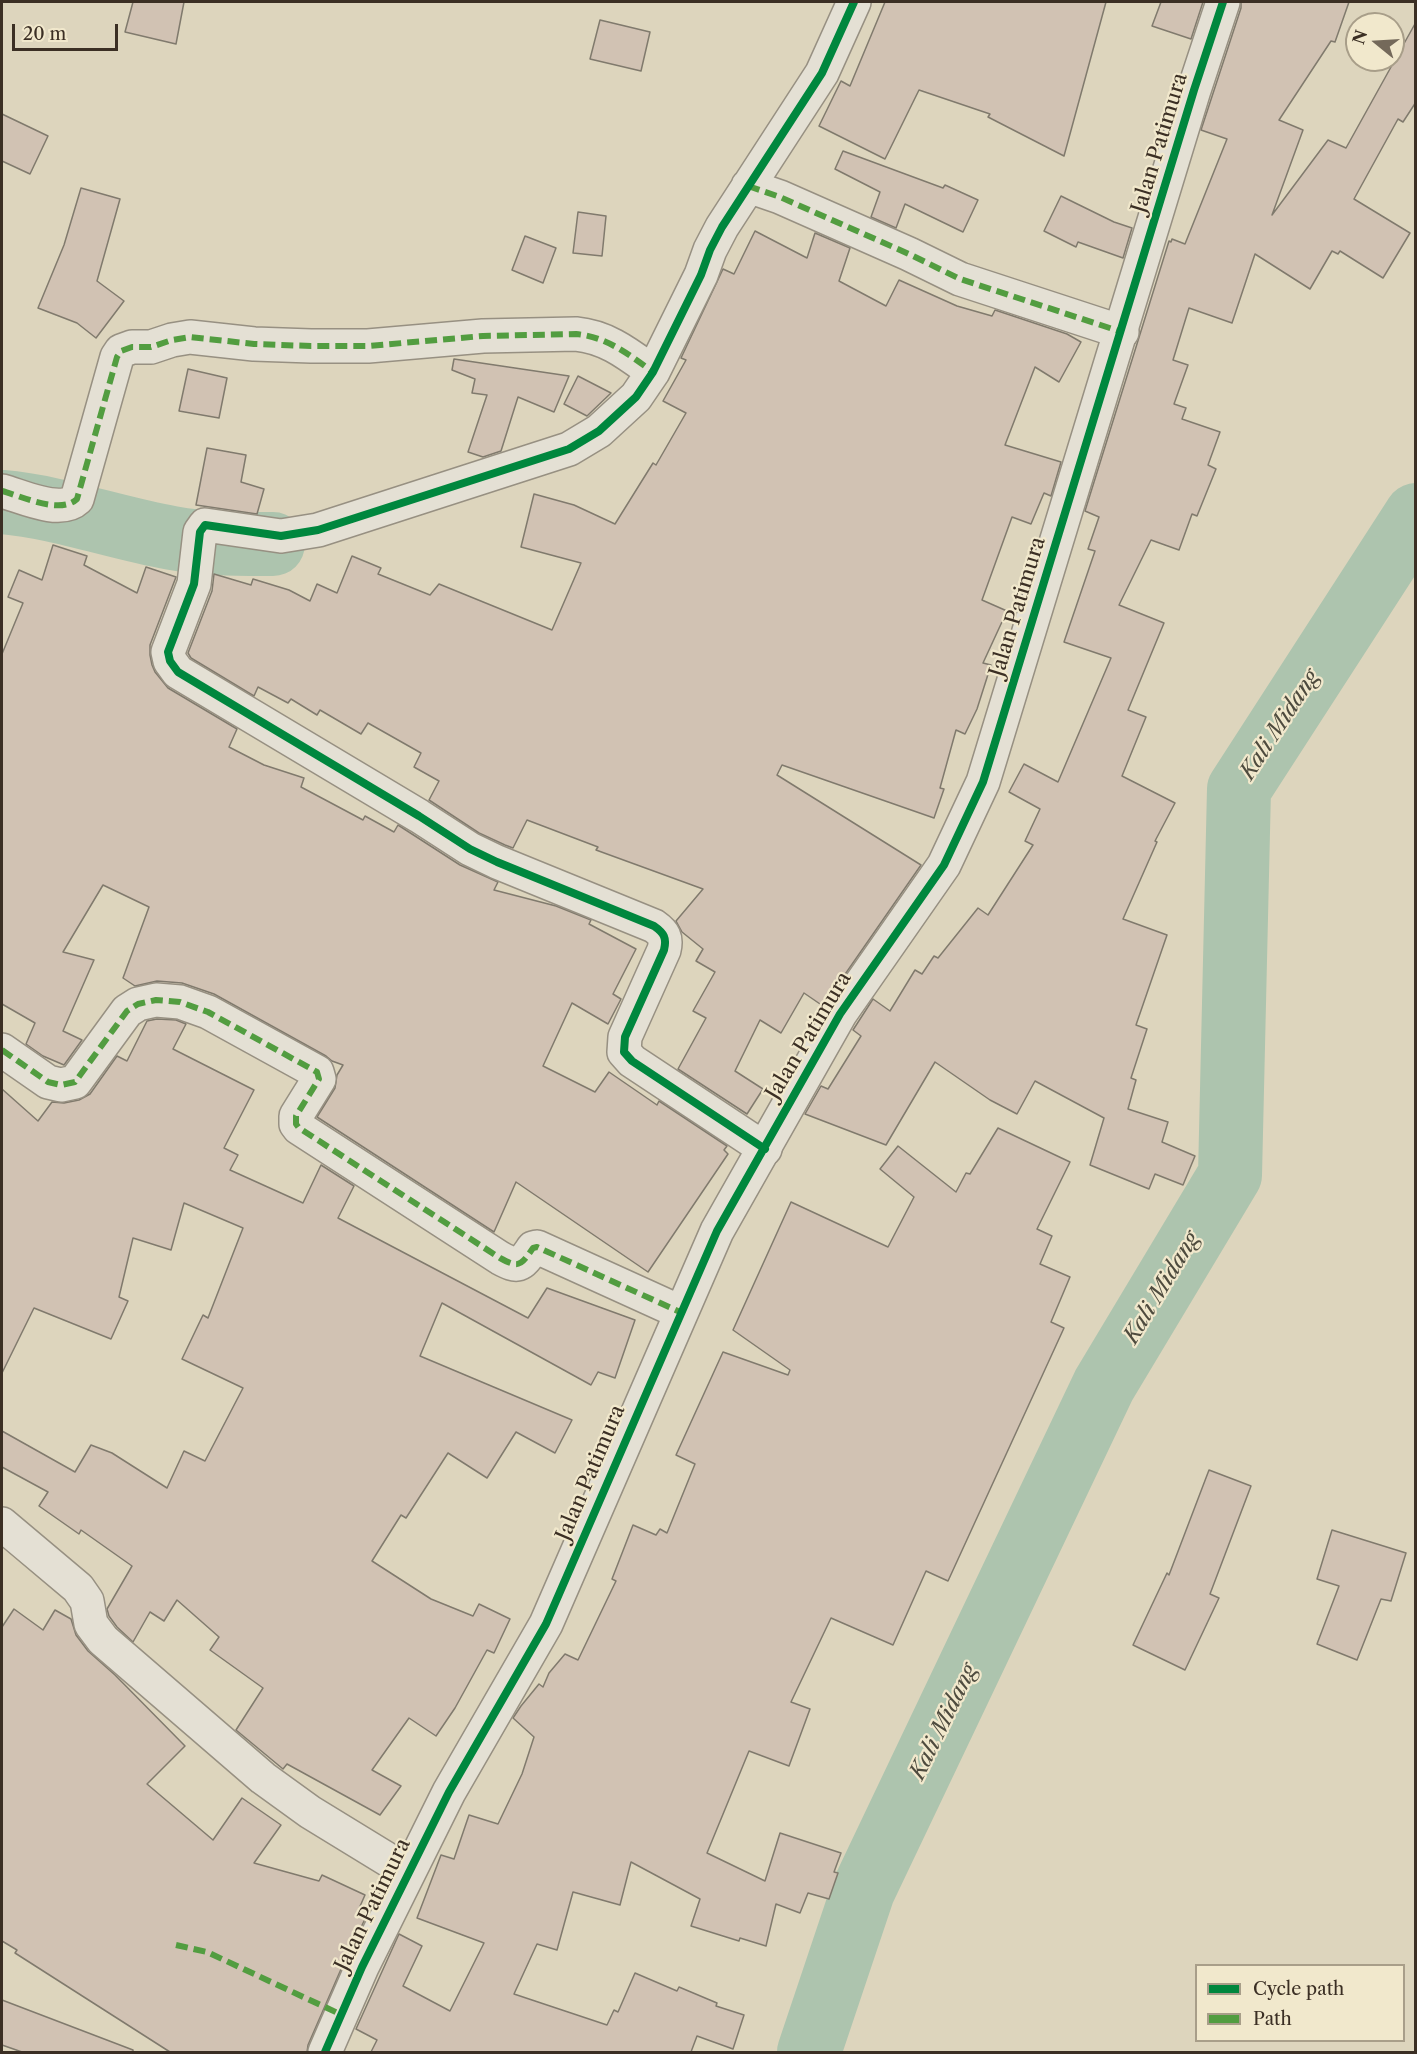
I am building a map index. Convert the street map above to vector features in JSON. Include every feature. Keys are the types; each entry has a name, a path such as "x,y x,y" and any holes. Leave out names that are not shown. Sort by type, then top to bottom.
{"street":[{"path":"765,1149 632,1061 624,1052 625,1037 664,950 663,932 654,926 470,849 178,672 170,661 169,648 196,576 200,532 205,525 281,536 318,530 569,448 599,431 620,413 636,397 653,372 722,227 760,190 822,73 855,2"},
{"name":"Jalan Patimura","path":"325,2052 362,1967 449,1792 546,1624 717,1231 840,1014 944,865 983,782 1194,90 1223,2"},
{"path":"760,190 909,254 960,279 1122,332"},
{"path":"2,491 51,505 66,506 77,499 117,357 121,351 132,347 151,347 181,338 199,337 254,344 334,346 380,345 483,336 576,334 589,335 614,345 653,372"},
{"path":"2,1050 48,1082 61,1085 75,1082 127,1011 138,1004 156,1000 180,1002 208,1012 317,1072 319,1079 296,1116 296,1124 299,1128 500,1258 513,1266 518,1265 523,1263 533,1248 537,1247 680,1312"},
{"path":"2,1524 78,1588 87,1601 92,1624 103,1640 263,1778 329,1824 408,1872"}],"building":[{"path":"133,2 184,2 176,44 125,32"},
{"path":"885,2 1106,2 1064,156 988,117 990,114 919,90 885,159 819,126 841,81 850,86"},
{"path":"1161,2 1203,2 1191,39 1152,26"},
{"path":"1241,2 1349,2 1335,42 1331,41 1279,120 1303,130 1272,215 1328,140 1346,148 1388,72 1405,72 1405,42 1416,22 1416,102 1403,122 1398,119 1354,199 1410,233 1383,278 1340,251 1338,254 1332,251 1310,289 1255,254 1232,323 1189,308 1173,360 1188,365 1174,404 1186,408 1182,419 1220,432 1208,465 1216,469 1197,516 1192,514 1179,550 1151,540 1119,605 1164,623 1128,710 1146,717 1122,776 1175,803 1155,841 1157,842 1123,919 1167,935 1136,1025 1147,1029 1131,1078 1136,1080 1128,1109 1168,1122 1162,1142 1195,1156 1183,1185 1155,1174 1149,1189 1090,1165 1104,1118 1035,1081 1017,1114 990,1100 935,1062 886,1145 805,1114 821,1086 828,1089 861,1036 853,1030 873,999 890,1011 915,970 922,974 934,956 938,958 978,908 988,915 1033,845 1025,841 1040,809 1009,792 1024,764 1058,782 1111,658 1064,642 1095,551 1088,549 1099,517 1085,511 1169,241 1171,242 1172,239 1185,244 1227,139 1201,130"},
{"path":"600,20 650,32 641,71 590,59"},
{"path":"2,114 48,136 30,174 2,161"},
{"path":"843,151 943,188 945,185 978,200 963,232 905,204 896,228 871,217 880,192 835,169"},
{"path":"81,188 120,199 97,281 124,301 96,338 77,323 38,308 64,245"},
{"path":"1061,196 1114,222 1132,228 1123,258 1078,242 1076,247 1044,231"},
{"path":"578,212 606,216 602,256 573,253"},
{"path":"755,231 807,258 815,233 850,248 839,281 886,306 899,280 957,306 992,316 995,310 1067,334 1081,342 1059,382 1035,367 1005,445 1061,462 1051,496 1044,493 1031,524 1012,517 982,600 1007,611 983,663 991,665 977,709 965,734 956,730 940,788 944,789 934,818 782,765 777,775 921,865 823,1006 804,993 781,1033 760,1020 735,1071 763,1089 747,1114 678,1069 706,1018 693,1011 715,972 696,961 703,949 682,932 676,921 703,889 596,850 598,847 527,820 513,848 505,845 479,833 429,800 439,781 414,767 421,753 368,723 361,734 320,710 317,715 291,699 288,703 258,687 254,696 191,658 188,653 212,591 214,574 251,585 253,579 289,590 310,601 317,584 337,593 352,556 381,568 378,574 430,595 439,584 552,630 581,563 521,547 534,494 574,505 615,524 653,463 656,465 686,413 663,401 686,360 681,358 723,269 734,274"},
{"path":"525,236 556,248 543,283 512,270"},
{"path":"454,359 569,376 554,412 518,397 501,451 483,457 468,452 487,395 472,393 475,379 452,370"},
{"path":"188,369 227,378 219,418 179,411"},
{"path":"578,376 611,393 587,416 564,404"},
{"path":"207,448 246,455 241,482 264,489 257,514 196,505"},
{"path":"53,545 87,556 84,565 137,593 146,567 176,577 150,645 152,665 168,688 237,729 229,747 264,765 304,778 301,787 363,820 365,816 394,832 398,825 460,865 498,882 494,890 556,906 591,920 589,924 636,949 613,994 621,999 608,1024 572,1003 543,1066 595,1092 609,1072 657,1105 659,1101 727,1146 724,1150 728,1154 648,1272 516,1182 494,1232 317,1117 335,1088 337,1075 343,1065 214,994 182,983 157,981 135,986 123,978 149,907 103,885 63,952 94,960 63,1031 82,1040 64,1065 43,1056 26,1044 35,1023 2,1004 2,654 23,603 8,597 19,570 42,580"},
{"path":"176,1020 186,1024 173,1049 254,1090 224,1148 238,1155 230,1170 303,1203 321,1165 354,1186 338,1218 528,1318 547,1288 635,1320 615,1378 598,1372 591,1385 442,1303 420,1356 572,1420 555,1453 516,1432 487,1478 448,1453 406,1518 401,1515 372,1561 431,1599 473,1616 479,1604 510,1619 494,1653 487,1650 455,1708 436,1736 409,1718 372,1770 401,1786 380,1815 287,1764 283,1769 236,1730 263,1688 210,1650 219,1637 177,1600 164,1621 150,1612 133,1642 117,1627 107,1609 132,1566 81,1530 79,1534 39,1506 48,1492 2,1467 2,1431 75,1472 91,1445 112,1453 167,1488 184,1451 205,1461 243,1388 182,1359 203,1315 208,1318 243,1228 184,1203 171,1250 133,1238 119,1297 128,1301 111,1339 34,1308 2,1373 2,1089 38,1121 52,1102 64,1103 79,1100 90,1094 117,1056 127,1061 147,1021"},
{"path":"998,1128 1070,1162 1037,1229 1052,1236 1040,1264 1070,1277 1051,1322 1064,1328 948,1581 926,1571 893,1645 831,1618 791,1702 810,1709 789,1766 749,1751 707,1853 765,1881 780,1833 841,1853 834,1872 838,1873 829,1899 808,1893 800,1913 776,1904 766,1946 740,1938 739,1941 691,1926 700,1899 631,1862 620,1905 573,1892 557,1950 537,1944 514,1994 607,2025 614,2010 618,2012 635,1973 677,1991 679,1987 717,2003 716,2006 744,2015 733,2049 697,2036 691,2052 371,2052 377,2040 356,2029 399,1934 422,1946 403,1986 450,2011 484,1943 417,1918 441,1855 454,1859 469,1815 498,1824 522,1774 534,1737 513,1718 539,1684 543,1687 549,1673 565,1654 578,1660 616,1581 612,1579 633,1525 656,1535 660,1529 667,1533 695,1464 676,1455 723,1352 788,1375 790,1370 733,1330 791,1202 888,1247 914,1197 880,1169 898,1146 956,1192 966,1173 970,1174"},
{"path":"1209,1470 1251,1486 1210,1594 1219,1598 1185,1670 1133,1645 1167,1573 1169,1575"},
{"path":"1332,1530 1406,1553 1391,1601 1381,1599 1357,1660 1317,1644 1339,1586 1317,1579"},
{"path":"14,1609 43,1630 55,1610 71,1619 76,1635 88,1651 185,1746 147,1784 213,1840 242,1798 281,1825 254,1863 319,1881 322,1875 365,1895 357,1913 366,1917 345,1960 307,2052 170,2052 15,1953 17,1950 2,1941 2,1627"},
{"path":"2,2000 133,2050 133,2052 22,2052 2,2045"}],"waterway":[{"path":"2,502 45,508 184,540 273,544"},
{"name":"Kali Midang","path":"809,2052 863,1891 1104,1385 1230,1175 1239,789 1416,515"}],"marked path":[{"path":"748,186 780,197 960,279 1122,332"},
{"path":"2,491 51,505 70,503 77,499 117,357 121,351 132,347 151,347 190,337 254,344 368,346 483,336 576,334 607,343 653,372"},
{"path":"2,1050 48,1082 61,1085 75,1082 127,1011 138,1004 156,1000 180,1002 208,1012 317,1072 319,1079 296,1116 296,1124 299,1128 500,1258 520,1264 533,1248 537,1247 680,1312"},
{"path":"176,1945 207,1952 342,2015"}],"cycle path":[{"path":"765,1149 632,1061 624,1052 625,1037 664,950 665,939 654,926 470,849 178,672 170,661 168,652 194,584 200,532 205,525 281,536 318,530 569,449 599,431 636,397 653,372 722,227 822,73 854,2"},
{"path":"325,2052 362,1967 449,1792 546,1624 717,1231 840,1014 944,865 983,782 1194,90 1223,2"}]}
